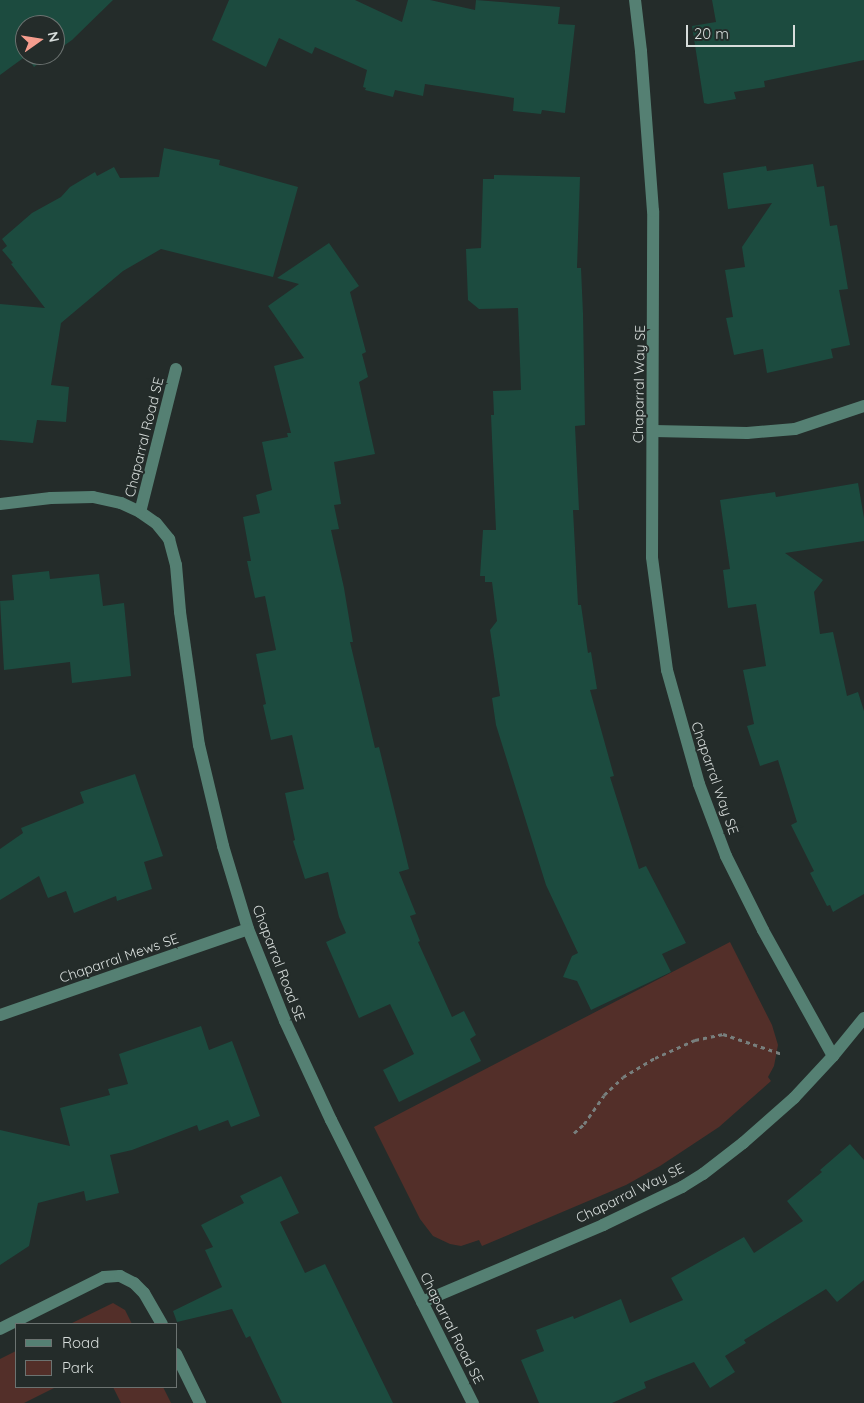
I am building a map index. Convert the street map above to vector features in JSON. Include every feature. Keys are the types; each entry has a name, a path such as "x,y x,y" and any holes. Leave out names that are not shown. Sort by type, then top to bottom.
{"street":[{"name":"Chaparral Way SE","path":"422,1302 603,1225 682,1187 710,1169 794,1098 833,1056 762,930 726,856 699,784 667,670 654,574 652,495 654,431 654,211 641,51 634,0"},
{"name":"Chaparral Road SE","path":"140,512 176,369"},
{"path":"654,431 747,433 795,429 864,406"},
{"name":"Chaparral Road SE","path":"0,504 51,498 93,497 121,503 140,512 156,523 169,539 176,565 182,631 199,745 224,846 248,929 285,1021 330,1120 473,1403"},
{"name":"Chaparral Mews SE","path":"0,1015 248,929"},
{"path":"833,1056 864,1018"},
{"path":"0,1329 104,1277 120,1276 134,1283 144,1293 161,1323"},
{"path":"178,1358 200,1403"}],"path":[{"path":"574,1133 584,1124 604,1095 623,1077 655,1058 695,1040 724,1034 782,1054"}],"green space":[{"path":"730,942 772,1025 778,1045 774,1066 768,1077 771,1081 719,1127 660,1166 626,1185 482,1246 479,1240 461,1246 450,1244 433,1236 420,1219 374,1127"},
{"path":"113,1303 125,1310 132,1323 72,1323"},
{"path":"15,1352 15,1388 54,1388 24,1403 0,1403 0,1359"},
{"path":"114,1388 164,1388 171,1403 121,1403"}],"building":[{"path":"0,0 113,0 65,45 65,15 15,15 15,64 0,75"},
{"path":"229,0 355,0 402,22 408,0 430,0 475,10 476,0 560,7 558,24 575,25 565,113 542,110 541,114 513,111 514,98 425,84 423,96 395,90 393,97 365,90 366,88 363,87 367,70 315,47 312,54 279,38 266,67 212,40"},
{"path":"712,0 864,0 864,60 764,81 765,87 734,92 736,99 704,103 692,26 716,22"},
{"path":"164,148 220,160 219,165 298,187 273,277 161,249 123,271 61,323 51,385 69,387 66,422 37,420 33,443 0,440 0,304 45,308 2,250 7,246 2,239 32,213 61,197 70,187 95,172 97,176 114,167 120,178 159,177"},
{"path":"813,164 817,187 824,186 830,226 837,225 848,289 839,290 850,345 831,349 833,358 767,373 763,349 734,355 726,318 733,317 725,270 745,267 742,247 772,203 728,209 723,173 766,166 767,171"},
{"path":"494,175 580,177 577,268 581,268 585,425 575,426 579,510 573,510 578,605 581,605 588,653 591,652 597,689 590,690 614,776 610,777 639,869 646,866 686,943 662,954 671,972 591,1010 577,981 563,977 572,956 578,953 546,885 496,725 492,698 500,696 490,630 497,621 492,582 485,582 485,576 480,576 483,530 496,530 491,415 494,415 493,391 521,390 518,308 479,309 468,300 466,249 481,248 483,179 494,179"},
{"path":"329,243 359,286 350,292 366,352 362,354 368,377 359,382 375,454 334,462 341,504 334,505 339,529 331,530 344,588 353,642 350,642 375,748 379,747 409,869 399,872 416,914 410,916 420,941 418,942 452,1017 464,1011 476,1035 470,1039 481,1061 399,1102 383,1070 414,1054 390,1004 359,1018 326,942 346,933 339,917 328,872 305,879 293,841 295,840 285,793 304,789 292,735 271,740 263,705 266,704 256,654 276,650 265,596 255,598 247,561 251,561 243,517 260,513 256,495 272,490 262,442 288,437 287,433 291,433 274,366 304,358 268,306 299,284 277,278"},
{"path":"858,483 864,518 864,541 785,553 823,580 814,592 820,634 833,632 847,696 858,692 864,711 864,894 833,912 830,905 827,906 810,873 814,871 791,825 797,822 778,760 760,766 747,726 754,724 743,670 766,666 756,604 728,608 723,570 730,569 720,500 775,492 776,497"},
{"path":"49,571 50,579 99,574 103,606 124,603 131,676 72,683 70,662 4,670 0,601 14,600 12,575"},
{"path":"135,774 163,856 144,862 152,889 117,901 116,896 74,913 66,891 48,898 39,876 0,900 0,849 23,833 21,828 84,803 80,792"},
{"path":"201,1026 209,1050 232,1041 260,1116 231,1127 228,1120 199,1131 197,1125 132,1150 110,1155 119,1193 86,1201 84,1191 38,1203 29,1246 0,1265 0,1130 70,1146 60,1108 110,1095 108,1089 128,1084 119,1054"},
{"path":"850,1144 864,1160 864,1280 837,1302 826,1289 744,1340 746,1343 725,1356 735,1372 710,1388 694,1362 644,1382 646,1388 612,1403 539,1403 521,1360 544,1351 536,1330 573,1316 574,1319 621,1299 630,1323 683,1300 671,1278 744,1237 754,1253 803,1221 787,1201 822,1172 820,1170"},
{"path":"281,1176 299,1213 280,1222 305,1273 325,1264 393,1403 282,1403 250,1336 246,1338 232,1309 177,1322 173,1311 222,1287 205,1250 213,1247 201,1225 244,1203 240,1196"}]}
